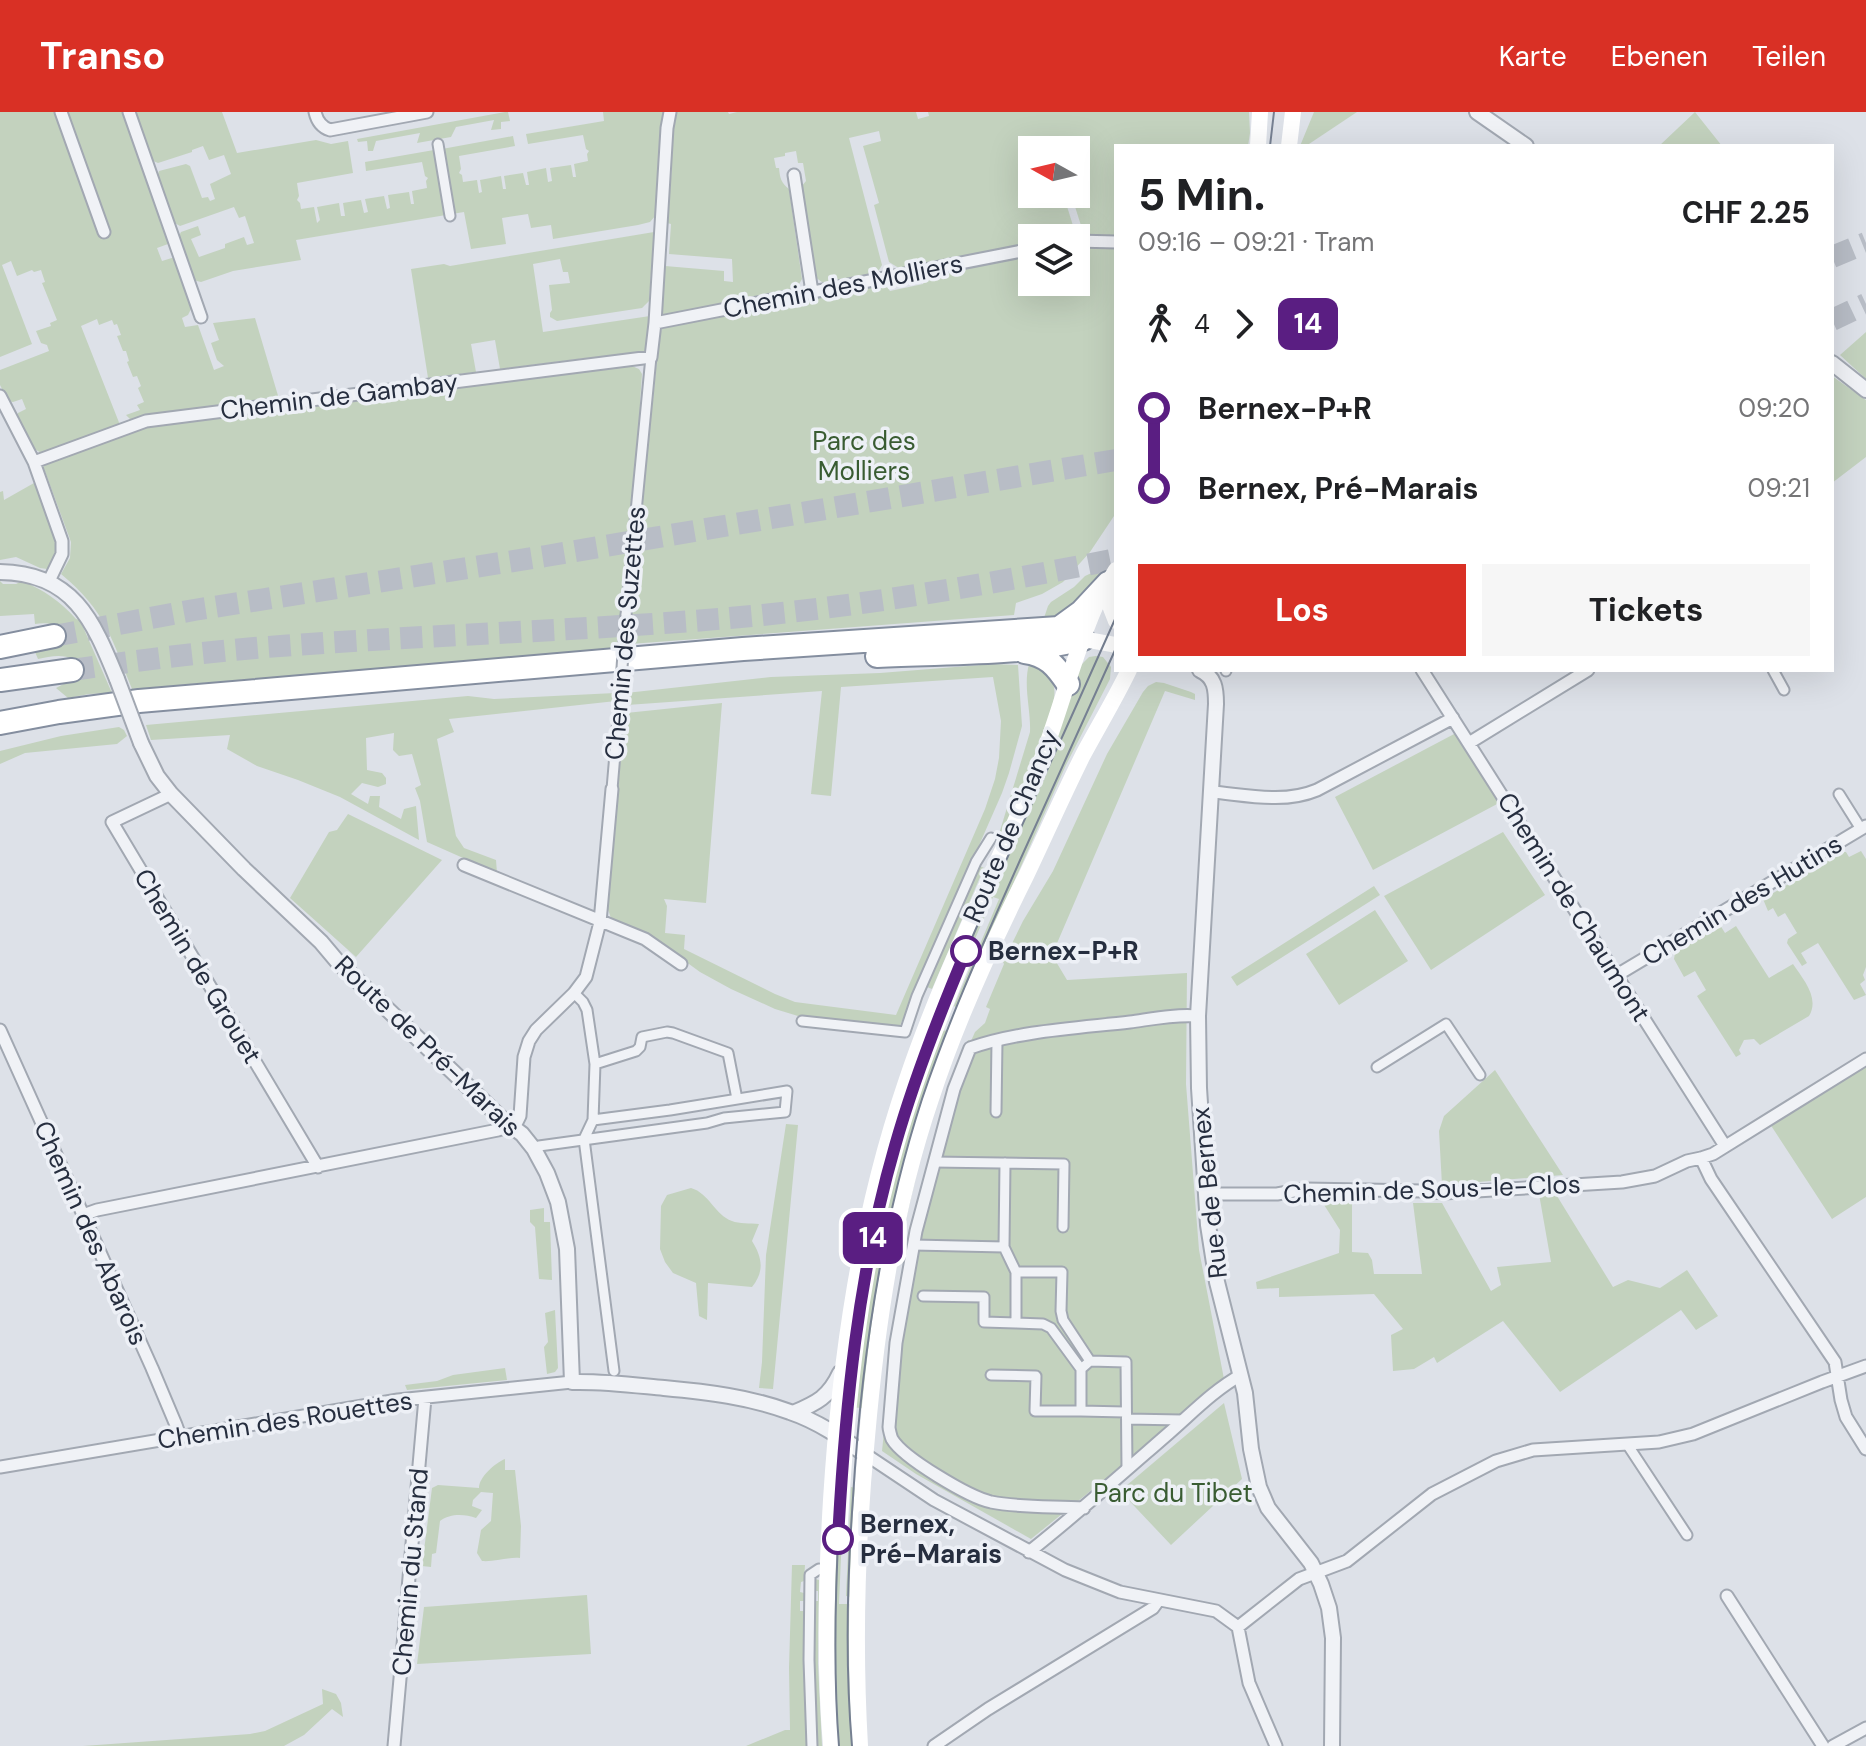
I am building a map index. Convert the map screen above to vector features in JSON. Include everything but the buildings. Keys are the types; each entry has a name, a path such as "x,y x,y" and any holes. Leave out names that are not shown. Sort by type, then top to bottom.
{"highway":[{"path":"1059,628 1081,612 1112,576"},
{"path":"0,723 107,705 201,695 755,648 1059,628 1083,639"},
{"path":"0,647 54,636"},
{"path":"0,737 88,720 205,707 737,662 1012,650 1083,639"},
{"path":"1012,650 1034,653 1048,659 1068,684"},
{"path":"0,680 72,670"}],"main road":[{"path":"1258,144 1260,112"},
{"path":"1290,142 1293,112"},
{"path":"1112,576 1109,603 1114,616"},
{"name":"Route de Chancy","path":"831,1746 827,1595 836,1435 850,1315 863,1241 904,1086 937,998 1035,774 1095,607 1112,576"},
{"path":"1083,639 1114,645"},
{"name":"Route de Chancy","path":"860,1746 857,1601 865,1454 874,1357 901,1207 931,1098 962,1014 1065,790 1128,672"}],"street":[{"path":"61,112 104,232"},
{"path":"129,112 201,317"},
{"path":"315,112 324,128 330,130 427,112"},
{"name":"Chemin des Suzettes","path":"512,1126 520,1116 524,1057 529,1041 586,977 600,922 655,323 670,112"},
{"path":"1290,142 1301,112"},
{"path":"1477,112 1523,144"},
{"path":"438,144 450,216"},
{"path":"794,175 812,292"},
{"path":"1090,241 1114,242"},
{"name":"Chemin des Molliers","path":"655,323 1018,252"},
{"name":"Chemin de Gambay","path":"34,462 146,421 651,357"},
{"path":"1834,365 1866,390"},
{"path":"0,396 34,462 62,541 63,549 48,583"},
{"name":"Route de Pré-Marais","path":"0,572 24,574 48,583 65,593 83,610 98,633 141,743 157,776 171,794 337,961 522,1134 534,1149 554,1189 564,1228 572,1382"},
{"name":"Rue de Bernex","path":"1203,672 1210,677 1216,691 1198,1016 1206,1194 1215,1269 1247,1402 1253,1464 1263,1498 1276,1520 1304,1552 1316,1572 1329,1608 1332,1628 1332,1746"},
{"name":"Chemin de Chaumont","path":"1423,672 1725,1146"},
{"path":"1469,743 1585,672"},
{"path":"1774,672 1784,690"},
{"path":"1212,792 1282,798 1301,796 1453,718"},
{"name":"Chemin de Grouet","path":"171,794 112,822 318,1167"},
{"path":"1839,794 1864,827"},
{"name":"Chemin des Hutins","path":"1617,975 1864,827"},
{"path":"802,1021 905,1032 917,996 976,862 991,838"},
{"path":"464,865 600,922 619,927 645,939 681,964"},
{"path":"574,993 587,1010 595,1064 593,1120 584,1139 614,1371"},
{"path":"1084,1508 1018,1505 975,1497 917,1462 891,1438 889,1427 896,1343 914,1245 954,1089 970,1048 1055,1030 1198,1016"},
{"path":"1377,1067 1446,1024 1480,1075"},
{"name":"Chemin des Abarois","path":"0,1030 180,1436"},
{"path":"595,1064 636,1051 642,1037 673,1033 728,1053 737,1099"},
{"path":"996,1112 997,1041"},
{"name":"Chemin de Sous-le-Clos","path":"1206,1194 1277,1194 1305,1189 1444,1193 1622,1182 1655,1176 1725,1146 1866,1059"},
{"path":"534,1149 724,1118 785,1112 787,1091 593,1120"},
{"path":"83,1215 512,1126"},
{"path":"1701,1158 1711,1179 1835,1362 1846,1417 1866,1449"},
{"path":"934,1162 1064,1164 1063,1227"},
{"path":"1005,1163 1004,1247 1016,1272 1016,1323"},
{"path":"914,1245 1004,1247"},
{"path":"1016,1272 1062,1272 1063,1320 1090,1361"},
{"path":"923,1296 984,1297 984,1322 1043,1324 1051,1328 1081,1369 1081,1411"},
{"path":"1081,1369 1090,1361 1126,1362 1127,1469"},
{"path":"793,1413 820,1401 834,1387 843,1366"},
{"path":"1238,1627 1299,1579 1347,1561 1432,1494 1496,1461 1542,1448 1659,1442 1693,1434 1866,1366"},
{"path":"991,1375 1036,1376 1035,1411 1081,1411 1182,1420"},
{"path":"1029,1552 1084,1508 1182,1420 1241,1375"},
{"path":"572,1382 721,1394 793,1413 836,1435 923,1493 1086,1580 1134,1596 1216,1611 1238,1627 1249,1683 1276,1746"},
{"name":"Chemin des Rouettes","path":"0,1467 398,1400 572,1382"},
{"name":"Chemin du Stand","path":"394,1746 425,1398"},
{"path":"1627,1444 1687,1535"},
{"path":"812,1746 810,1575 819,1569"},
{"path":"1125,1625 1134,1596"},
{"path":"1727,1596 1823,1746"},
{"path":"934,1746 988,1709 1153,1608 1158,1601"},
{"path":"1833,1746 1866,1728"}],"green space":[{"path":"0,112 122,112 168,244 157,248 162,261 175,257 192,307 188,315 182,318 185,327 198,325 214,370 224,366 217,360 211,343 219,340 213,323 255,318 279,399 173,411 131,420 126,415 140,410 137,405 144,402 138,388 141,386 127,362 126,351 123,351 117,336 121,335 117,324 114,325 112,320 99,325 97,319 81,326 120,425 43,454 31,447 16,417 26,409 22,399 8,401 0,385 0,370 49,351 36,331 51,326 50,323 57,320 42,283 45,282 41,270 17,276 11,261 2,265 32,344 0,357"},
{"path":"136,112 222,112 237,153 316,140 331,144 348,141 353,173 297,183 297,200 301,209 314,207 317,223 320,220 317,207 339,203 341,216 345,216 343,203 361,200 364,213 368,212 365,199 384,196 387,209 390,208 388,195 409,192 411,204 414,204 412,191 427,188 428,178 422,162 366,171 365,162 434,150 443,199 442,149 513,136 515,146 459,156 459,173 463,182 477,180 479,193 482,192 480,180 501,176 503,189 506,189 504,176 523,173 526,185 529,185 527,172 546,168 548,182 552,181 550,168 571,165 573,177 576,177 574,164 588,161 589,151 583,135 528,144 526,134 604,121 603,112 666,112 656,215 650,222 638,225 553,239 551,225 531,228 528,214 502,218 506,244 471,249 464,212 296,240 301,260 233,271 201,282 193,280 178,238 181,232 198,226 201,235 191,239 199,257 244,237 247,245 254,243 245,216 239,218 234,207 180,226 173,222 157,177 159,171 186,164 190,166 202,198 208,197 210,201 215,199 210,184 231,174 224,155 209,160 203,146 158,163 151,160"},
{"path":"508,112 510,121 501,122 501,129 491,130 494,120 456,127 451,137 417,143 420,133 376,141 373,151 368,151 367,141 358,142 357,139"},
{"path":"674,112 916,112 918,119 929,116 928,112 1249,112 1248,144 1114,144 1113,238 1090,236 1090,224 1081,224 1075,208 1090,208 1090,136 1018,136 1018,208 1068,208 1072,224 1018,224 1018,248 902,270 889,262 874,205 879,203 863,146 881,141 879,131 849,138 882,265 876,275 826,285 815,277 801,187 806,181 803,163 798,163 796,151 785,153 785,156 774,158 781,180 789,189 802,279 795,291 661,315 665,266 724,271 724,281 733,282 732,259 669,254 671,224 667,223 672,167 669,165"},
{"path":"1314,112 1357,112 1309,144 1301,144"},
{"path":"1695,112 1720,144 1661,144"},
{"path":"654,232 649,301 642,308 557,321 550,317 549,285 570,283 568,272 563,272 560,259 533,264 543,332 650,316 647,353 500,369 495,340 471,344 476,372 428,378 411,269 444,264 450,266"},
{"name":"Parc des Molliers","path":"1090,247 1114,248 1114,516 1090,552 1063,582 1016,603 1014,615 630,644 634,578 624,581 619,648 132,689 98,613 61,574 70,558 71,542 43,466 148,425 632,366 642,374 640,403 653,401 662,329 691,319 884,283 890,291 923,284 927,274 1018,257 1018,296 1090,296"},
{"path":"1866,332 1866,379 1840,355"},
{"path":"1834,377 1866,400 1866,457 1834,481"},
{"path":"34,483 57,549 47,569 16,557 0,560 0,492 3,491 4,500"},
{"path":"1098,570 1103,570 1091,591 1074,610 1043,621 1051,602"},
{"path":"0,581 3,584 22,581 30,584 80,620 112,693 68,698 56,688 71,680 73,660 60,656 38,659 35,652 56,644 57,628 50,624 35,624 34,614 0,616"},
{"path":"1089,657 1103,657 1111,667 1110,679 1066,765 958,1008 954,1006 999,899 993,897 947,1004 942,1001 1081,665"},
{"path":"1029,664 1049,675 1054,700 1032,764 1001,836 999,834 1030,732"},
{"path":"1018,665 1022,726 1002,793 898,1030 798,1016 775,1009 700,972 660,943 611,918 607,907 608,873 611,872 626,713 722,703 706,903 664,899 667,906 665,933 685,935 684,949 795,1002 896,1015 995,779 1001,721 993,677 841,687 831,796 811,794 822,691 627,705 624,702 626,693 771,677"},
{"path":"1156,682 1191,692 1195,694 1195,700 1165,691 1052,955 1067,980 1187,973 1186,1084 1199,1250 1224,1379 1031,1539 916,1474 882,1451 891,1345 922,1183 968,1040 971,1041 985,1023 990,1009 986,1007 1003,962 1053,871 1107,754 1143,692"},
{"path":"615,693 616,701 449,719 454,732 437,739 456,836 464,848 496,860 497,873 427,842 415,788 421,785 412,754 399,756 393,750 394,733 366,738 367,770 382,773 386,784 378,787 362,783 351,794 368,804 370,796 380,796 379,807 401,819 404,809 416,806 419,840 340,797 257,766 227,749 230,735 151,740 146,725 468,696 494,699"},
{"path":"119,727 127,736 117,744 25,753 0,764 0,751 61,736"},
{"path":"1456,733 1499,803 1373,870 1335,797"},
{"path":"348,814 442,860 356,957 290,898 329,832 337,830"},
{"path":"1503,832 1545,895 1431,970 1384,896"},
{"path":"1861,851 1866,859 1866,967 1865,980 1860,984 1866,995 1854,1000 1818,943 1801,953 1807,963 1802,966 1787,943 1797,933 1785,913 1778,917 1773,908 1768,911 1763,899 1843,852 1849,857"},
{"path":"980,866 984,868 932,989 927,987"},
{"path":"1374,886 1380,895 1237,986 1231,977"},
{"path":"1375,910 1408,961 1339,1005 1306,954"},
{"path":"1720,925 1725,933 1736,926 1769,978 1793,964 1809,989 1813,1002 1809,1016 1760,1045 1754,1039 1744,1040 1739,1050 1741,1054 1736,1057 1697,996 1706,990 1695,971 1684,977 1674,959 1675,953"},
{"path":"950,1030 862,1408 845,1407 866,1259 885,1172 930,1032"},
{"path":"1866,1065 1866,1197 1832,1219 1770,1124"},
{"path":"1495,1070 1563,1175 1442,1185 1439,1131 1444,1116"},
{"path":"786,1124 798,1125 773,1389 759,1388 766,1255"},
{"path":"691,1188 703,1194 726,1218 738,1223 759,1224 752,1241 761,1264 756,1281 752,1287 708,1283 707,1320 699,1316 696,1283 673,1273 660,1249 661,1206 667,1195"},
{"path":"1539,1194 1557,1196 1613,1287 1628,1280 1660,1288 1687,1270 1718,1316 1696,1330 1681,1310 1560,1392 1503,1321 1437,1363 1434,1357 1414,1369 1393,1371 1391,1335 1403,1329 1374,1294 1279,1297 1279,1288 1257,1289 1256,1282 1339,1253 1340,1230 1321,1200 1352,1200 1352,1252 1368,1253 1374,1274 1422,1274 1413,1203 1442,1203 1491,1291 1501,1285 1497,1267 1551,1262"},
{"path":"544,1208 544,1222 550,1222 552,1280 539,1279 535,1227 530,1222 530,1210"},
{"path":"555,1310 558,1368 547,1374 545,1313"},
{"path":"505,1368 507,1380 407,1390 405,1385 437,1381 453,1375"},
{"name":"Parc du Tibet","path":"1224,1403 1242,1479 1171,1545 1120,1491"},
{"path":"505,1459 505,1470 515,1470 521,1526 520,1558 482,1561 477,1553 481,1530 491,1521 493,1493 481,1492 473,1500 472,1506 482,1510 476,1518 458,1515 440,1521 431,1567 422,1566 432,1488 438,1485 479,1488 488,1471"},
{"path":"838,1486 844,1487 839,1604 851,1604 855,1746 836,1746 832,1639"},
{"path":"851,1487 856,1488 851,1597 846,1596"},
{"path":"792,1565 805,1565 800,1592 804,1593 804,1601 800,1601 800,1611 804,1611 807,1746 746,1746 790,1730"},
{"path":"815,1579 819,1580 818,1664 822,1746 817,1746 815,1701 814,1601 818,1601 818,1591 815,1591"},
{"path":"587,1595 591,1654 417,1664 424,1607"},
{"path":"322,1689 336,1694 343,1717 332,1709 304,1735 284,1746 83,1746 265,1731 323,1704"}],"tunnel":[{"path":"1834,256 1866,243"},
{"path":"1834,319 1866,304"},
{"path":"54,636 194,610 546,556 1114,460"},
{"path":"72,670 266,647 752,616 935,592 1114,559"}],"tram line":[{"path":"1270,144 1274,112"},
{"path":"839,1746 835,1634 842,1463 864,1288 888,1173 922,1060 941,1011 1114,621"},
{"path":"852,1746 848,1684 849,1560 857,1447 867,1346 895,1197 922,1099 956,1007 1114,652"},
{"name":"14","path":"838,1539 852,1367 876,1224 895,1146 922,1062 966,951"}],"place":[{"name":"Bernex-P+R","path":"966,951"},
{"name":"Bernex, Pré-Marais","path":"838,1539"}]}
